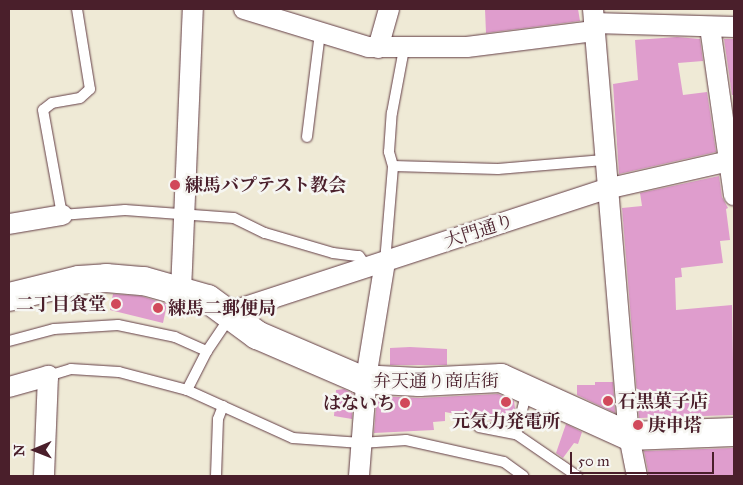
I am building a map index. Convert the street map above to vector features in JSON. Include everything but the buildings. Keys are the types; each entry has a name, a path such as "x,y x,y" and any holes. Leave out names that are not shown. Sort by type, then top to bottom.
{"main road":[{"name":"弁天通り商店街","path":"9,297 52,285 106,278 144,281 208,300 230,317 292,352 366,381 501,378 629,436 734,432"}],"street":[{"path":"181,291 186,212 193,9"},
{"path":"244,9 378,48 404,49 467,47 594,21 710,28 734,26 730,9"},
{"path":"378,48 389,9"},
{"path":"594,21 606,189 629,436 637,476"},
{"path":"710,28 732,160 734,194"},
{"name":"大門通り","path":"230,317 239,308 606,189 732,160"},
{"path":"9,224 62,215"},
{"path":"359,476 376,264"},
{"path":"9,387 48,376 44,476"}],"lane":[{"path":"77,9 90,89 80,98 52,103 43,110 62,215 125,210 186,212 234,218 265,233 333,253 359,256 376,264 393,166 389,152 392,112 404,49"},
{"path":"307,137 320,32"},
{"path":"393,166 498,169 604,160"},
{"path":"187,390 207,351 230,317"},
{"path":"9,341 54,330 118,325 175,337 207,351"},
{"path":"48,376 71,369 119,372 187,390 293,438 361,443 406,440 442,446 504,462 523,476"},
{"path":"516,434 527,391"},
{"path":"216,476 218,419 223,406"},
{"path":"479,427 516,434 577,476"}],"place":[{"name":"練馬バプテスト教会","path":"175,185"},
{"name":"二丁目食堂","path":"116,304"},
{"name":"練馬二郵便局","path":"158,308"},
{"name":"石黒菓子店","path":"608,401"},
{"name":"元気力発電所","path":"506,402"},
{"name":"はないち","path":"405,403"},
{"name":"庚申塔","path":"638,425"}]}
